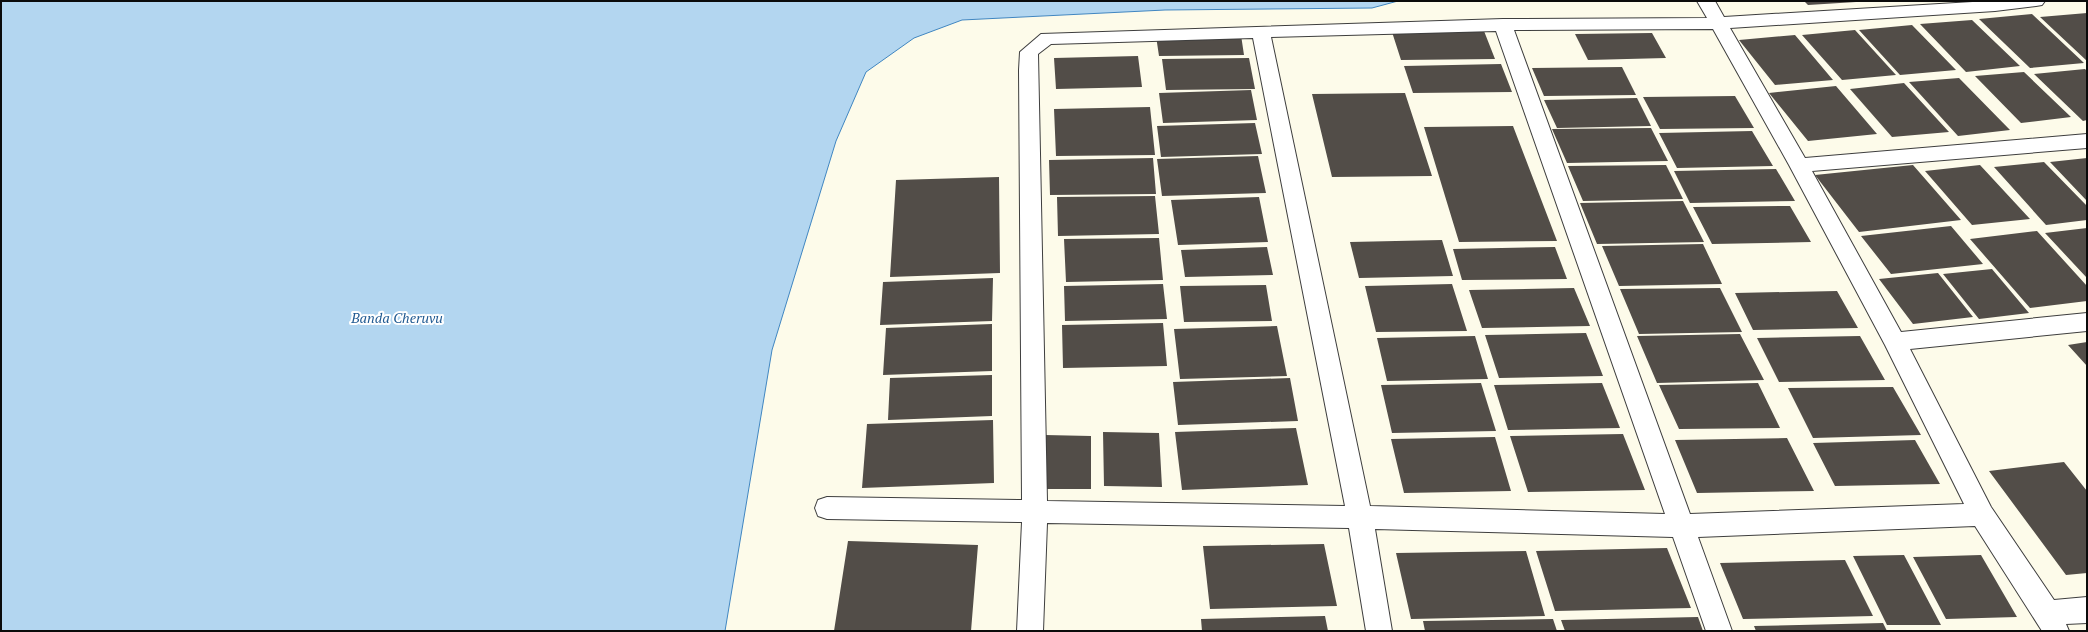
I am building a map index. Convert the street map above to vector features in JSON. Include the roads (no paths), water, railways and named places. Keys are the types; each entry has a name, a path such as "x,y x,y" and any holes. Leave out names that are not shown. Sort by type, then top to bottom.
{"street":[{"path":"1706,1 1798,165 1894,342 1982,515 2052,622 2087,610"},
{"path":"1030,631 1035,511 1029,52 1047,38 1503,25 1718,23 2036,1"},
{"path":"1503,25 1719,631"},
{"path":"1261,32 1360,517 1378,631"},
{"path":"1798,165 2087,141"},
{"path":"1894,342 2087,322"},
{"path":"827,508 1360,517 1681,526 1982,515"}],"water":[{"name":"Banda Cheruvu","path":"1,1 1398,1 1372,8 1165,10 962,20 914,38 866,72 836,141 772,350 725,631 1,631"}]}
